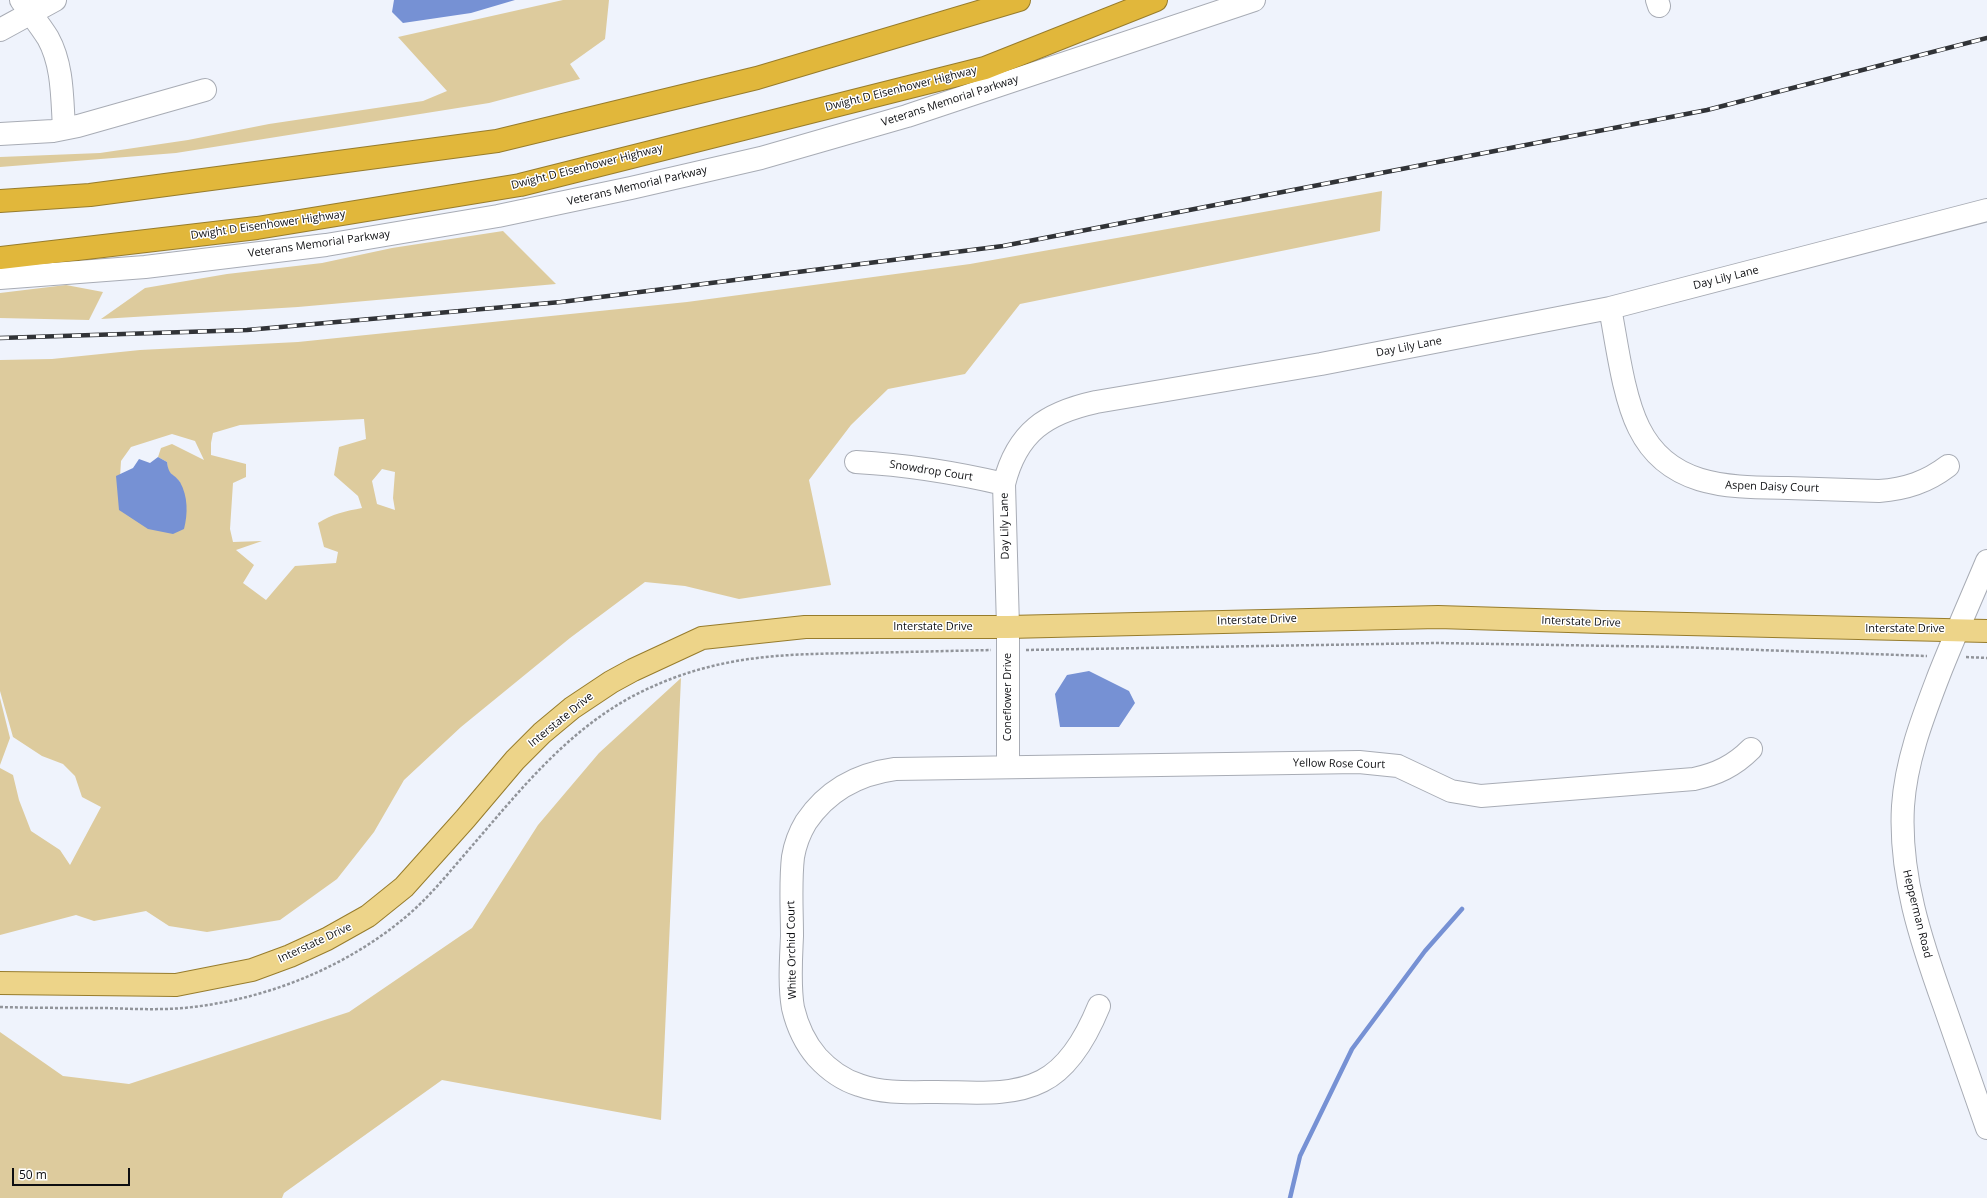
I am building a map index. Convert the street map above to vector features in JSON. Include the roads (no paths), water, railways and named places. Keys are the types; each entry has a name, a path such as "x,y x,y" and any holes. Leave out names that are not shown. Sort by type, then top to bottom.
{"highway":[{"path":"0,201 90,195 497,141 757,78 1019,0"},
{"name":"Dwight D Eisenhower Highway","path":"0,258 257,228 520,185 985,68 1156,0"}],"main road":[{"name":"Interstate Drive","path":"0,983 176,985 252,970 290,956 327,939 368,916 404,887 515,760 542,733 572,708 611,682 633,670 702,638 805,627 1008,627 1438,617 1879,629 1958,629 1987,631"}],"street":[{"path":"0,30 26,7 55,0"},
{"name":"Veterans Memorial Parkway","path":"0,278 145,267 326,245 498,216 631,188 760,158 907,116 1254,0"},
{"path":"26,7 48,39 56,55 60,74 64,128"},
{"path":"0,134 54,131 206,90"},
{"name":"Day Lily Lane","path":"1008,627 1004,484 1009,466 1018,449 1031,431 1050,417 1072,407 1321,364 1610,308 1987,210"},
{"name":"Aspen Daisy Court","path":"1610,308 1631,410 1640,430 1662,458 1677,470 1696,479 1715,484 1740,487 1879,491 1899,489 1920,483 1936,475 1948,466"},
{"name":"Snowdrop Court","path":"856,462 917,467 953,472 1004,484"},
{"name":"Hepperman Road","path":"1987,561 1929,702 1912,751 1903,804 1904,858 1916,920 1987,1128"},
{"name":"Coneflower Drive","path":"1008,627 1008,767"},
{"name":"Yellow Rose Court","path":"1008,767 1381,763 1398,766 1450,791 1466,795 1481,796 1694,779 1711,776 1727,769 1739,761 1751,749"},
{"name":"White Orchid Court","path":"1008,767 895,769 874,772 841,787 815,810 806,823 798,840 792,868 791,984 793,1006 797,1023 804,1039 816,1056 829,1069 857,1085 891,1092 1005,1091 1026,1087 1042,1081 1055,1072 1076,1049 1093,1020 1099,1006"}],"water":[{"path":"394,0 515,0 471,13 403,23 392,12"},
{"path":"158,457 167,462 170,472 178,479 185,493 187,511 184,529 173,534 148,529 119,510 116,476 133,468 139,459 150,463"},
{"path":"1089,671 1129,691 1135,703 1119,727 1060,727 1055,694 1067,675"}],"waterway":[{"path":"1290,1198 1300,1156 1352,1049 1425,951 1462,909"}],"railway":[{"path":"0,338 247,330 561,302 1003,246 1707,110 1987,38"}]}
